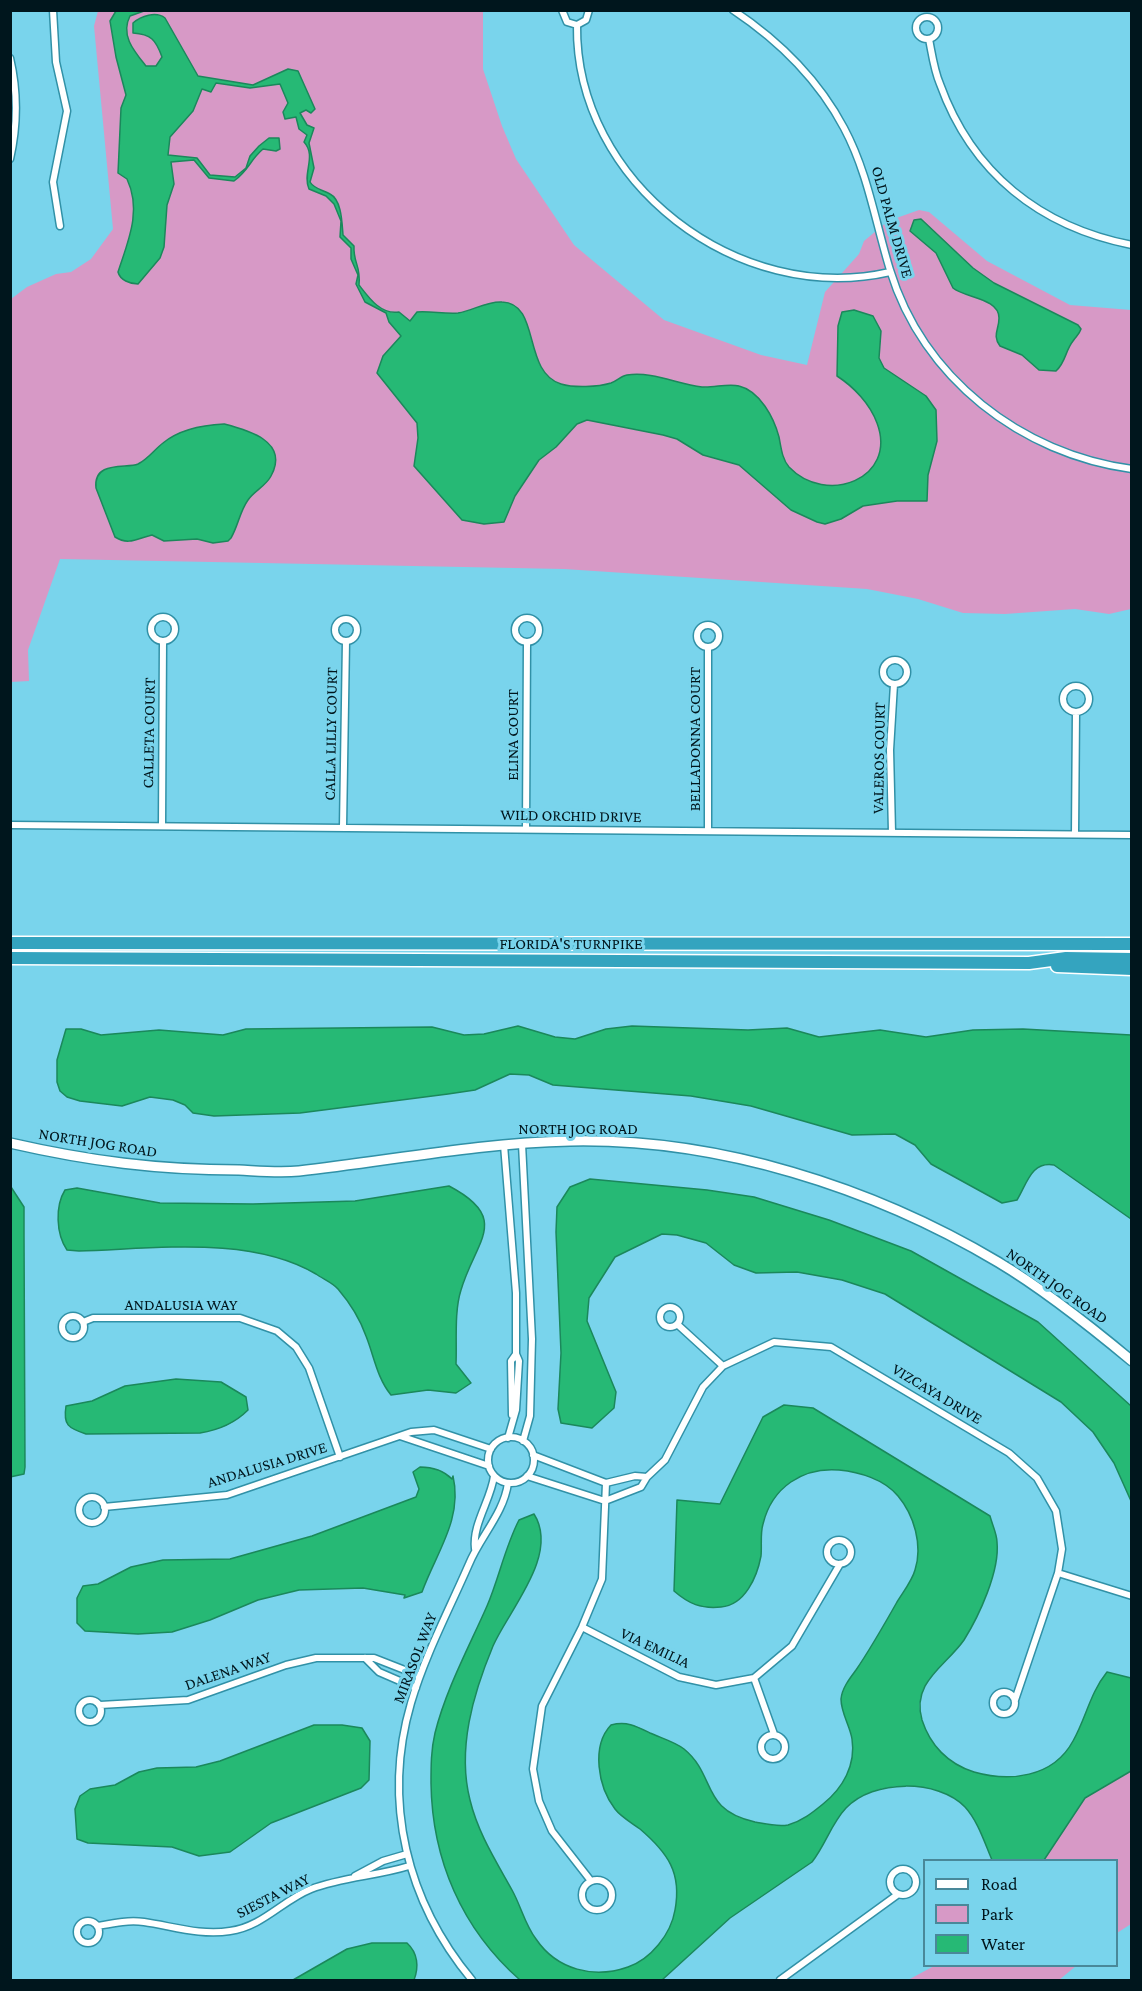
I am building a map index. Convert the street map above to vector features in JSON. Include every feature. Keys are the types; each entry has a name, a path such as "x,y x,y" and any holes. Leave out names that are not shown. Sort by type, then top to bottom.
{"highway":[{"name":"FLORIDA'S TURNPIKE","path":"10,943 1131,944"},
{"name":"FLORIDA'S TURNPIKE","path":"10,958 1029,963 1066,958 1131,958"},
{"path":"1029,963 1131,969"}],"street":[{"path":"53,10 56,62 67,111 52,182 60,226"},
{"path":"562,10 567,22 577,25 586,20 589,10"},
{"name":"OLD PALM DRIVE","path":"732,10 775,41 813,80 844,128 868,182 890,272 906,311 922,338 962,388 1002,420 1056,450 1131,469"},
{"path":"577,25 580,73 592,112 609,144 646,193 687,230 736,258 789,273 842,278 869,277 890,272"},
{"path":"929,39 939,83 953,115 976,150 1006,186 1026,202 1069,228 1100,239 1131,245"},
{"path":"10,58 17,88 17,107 10,159"},
{"name":"CALLETA COURT","path":"162,825 164,641"},
{"name":"CALLA LILLY COURT","path":"343,827 346,641"},
{"name":"ELINA COURT","path":"526,829 527,642"},
{"name":"BELLADONNA COURT","path":"708,647 708,831"},
{"name":"VALEROS COURT","path":"896,659 904,664 907,673 903,682 894,684 885,680 882,671 887,662 896,659"},
{"name":"VALEROS COURT","path":"891,832 894,684"},
{"path":"1075,686 1084,690 1088,699 1085,708 1076,712 1067,708 1063,699 1066,690 1075,686"},
{"path":"1074,834 1076,712"},
{"name":"WILD ORCHID DRIVE","path":"10,825 1131,835"},
{"name":"NORTH JOG ROAD","path":"10,1143 135,1167 296,1171 444,1150 522,1144 629,1142 721,1155 795,1174 868,1198 937,1228 1000,1263 1092,1328 1131,1361"},
{"path":"522,1144 532,1340 530,1416 523,1441"},
{"path":"504,1145 516,1293 516,1354 511,1370 512,1421 508,1438"},
{"name":"ANDALUSIA WAY","path":"83,1322 93,1318 240,1318 277,1330 296,1347 309,1368 340,1457"},
{"path":"677,1324 723,1366"},
{"name":"VIZCAYA DRIVE","path":"606,1501 641,1487 647,1477 665,1460 703,1388 723,1366 774,1342 831,1347 1009,1453 1037,1478 1056,1511 1062,1549 1058,1573 1015,1700"},
{"name":"ANDALUSIA DRIVE","path":"104,1506 226,1495 400,1436 434,1430 491,1449"},
{"path":"400,1436 489,1466"},
{"path":"533,1455 533,1467 528,1476 519,1482 508,1483 494,1476 489,1466 491,1449 500,1440 508,1438 523,1441 533,1455 606,1483 635,1476 647,1477"},
{"name":"MIRASOL WAY","path":"475,1549 474,1537 492,1492 494,1476"},
{"path":"528,1476 606,1501"},
{"name":"MIRASOL WAY","path":"472,1980 433,1924 410,1866 399,1808 399,1782 402,1742 420,1676 475,1549 506,1498 508,1483"},
{"path":"591,1881 552,1832 539,1801 533,1769 542,1706 582,1628 602,1579 606,1483"},
{"name":"ANDALUSIA DRIVE","path":"90,1497 99,1499 104,1506 104,1514 95,1522 84,1520 79,1513 80,1504 90,1497"},
{"name":"VIA EMILIA","path":"582,1628 679,1677 716,1685 754,1678 792,1646 840,1564 847,1561 851,1550 844,1541 837,1540 830,1544 827,1556 832,1562 840,1564"},
{"path":"1058,1573 1131,1596"},
{"path":"364,1658 379,1672 416,1688"},
{"name":"DALENA WAY","path":"100,1705 188,1700 306,1661 374,1658 420,1676"},
{"path":"754,1678 774,1734 781,1738 785,1748 779,1757 772,1759 764,1756 761,1744 766,1737 774,1734"},
{"name":"SIESTA WAY","path":"352,1878 382,1861 407,1854"},
{"name":"SIESTA WAY","path":"98,1926 123,1921 192,1931 233,1931 253,1925 308,1890 410,1866"},
{"path":"780,1980 897,1895 906,1895 915,1887 916,1879 908,1870 898,1869 889,1879 891,1888 897,1895"},
{"path":"591,1881 601,1881 609,1886 610,1901 603,1908 594,1909 584,1901 584,1888 591,1881"}],"green space":[{"path":"98,11 483,11 483,69 502,126 516,159 574,245 664,320 761,355 807,365 825,292 859,254 864,241 888,221 919,210 929,212 987,261 1070,305 1131,310 1131,609 1109,614 1075,609 1005,614 963,613 918,599 867,589 564,569 60,559 28,650 29,681 11,682 11,299 27,287 56,274 71,272 91,259 113,229 94,26"},
{"path":"1131,1757 1131,1924 1118,1932 1118,1859 1025,1859 1038,1832"},
{"path":"932,1967 1075,1967 1059,1980 908,1980"}],"water":[{"path":"116,11 144,11 130,16 127,30 130,42 146,66 156,66 162,57 152,39 133,33 133,23 144,16 157,15 165,18 198,76 253,85 288,69 298,71 315,109 311,113 306,110 300,113 307,125 314,128 309,143 314,168 310,182 337,201 341,213 343,235 354,246 359,273 359,285 367,295 381,308 399,312 410,321 417,312 458,313 496,302 514,305 528,325 541,366 549,377 561,384 600,385 636,374 702,387 739,386 760,399 770,414 777,430 783,457 789,467 804,479 821,484 839,485 855,481 868,472 877,459 881,443 877,423 870,409 849,385 837,376 838,326 842,312 854,310 873,316 881,331 879,358 884,368 926,396 936,410 937,441 928,475 927,501 897,501 863,506 841,519 825,524 791,510 739,465 703,455 677,439 587,420 577,424 556,447 539,460 515,496 504,522 484,524 462,520 414,466 418,438 417,423 377,373 383,356 401,336 389,322 386,313 365,302 356,284 358,275 351,259 351,248 340,237 341,221 334,204 326,196 309,189 307,177 309,153 304,142 307,135 299,129 296,117 285,119 283,112 288,103 280,84 250,88 216,83 211,92 202,89 193,111 170,137 168,155 197,158 210,175 235,177 246,168 250,156 269,138 279,138 280,149 276,151 263,149 243,173 234,181 209,178 194,160 171,162 174,184 167,205 164,247 160,258 138,284 126,281 119,275 132,226 133,203 127,179 118,173 121,108 126,95 110,21"},
{"path":"921,219 973,268 994,283 1078,325 1081,329 1056,371 1039,370 1022,355 1000,346 996,335 998,311 988,302 953,288 936,253 910,231 914,220"},
{"path":"224,424 263,439 271,446 275,454 271,476 248,500 231,538 228,541 213,543 197,539 164,541 152,535 129,541 115,537 96,488 96,479 100,473 112,467 138,464 160,445 184,431"},
{"path":"518,1026 555,1037 575,1039 606,1029 632,1026 748,1030 787,1028 819,1037 880,1030 926,1037 973,1030 1023,1029 1131,1035 1131,1219 1054,1165 1046,1165 1035,1170 1017,1200 1002,1203 931,1164 915,1145 895,1134 852,1135 751,1106 691,1096 553,1085 529,1075 510,1074 475,1090 448,1094 300,1113 214,1116 193,1113 185,1105 173,1100 150,1097 122,1106 80,1101 67,1097 60,1091 57,1082 57,1060 66,1029 81,1029 101,1035 159,1030 223,1035 246,1029 432,1027 464,1035 484,1034"},
{"path":"590,1179 707,1190 754,1197 829,1220 911,1251 1038,1322 1131,1406 1131,1501 1114,1463 1093,1432 1061,1402 885,1294 842,1280 797,1272 756,1273 734,1265 706,1243 677,1235 662,1234 615,1257 589,1298 587,1321 616,1392 614,1408 592,1428 561,1423 558,1409 561,1353 557,1207 570,1187"},
{"path":"449,1186 468,1198 479,1209 484,1220 484,1232 461,1290 457,1317 456,1364 471,1383 456,1393 428,1390 391,1395 379,1374 361,1323 347,1300 331,1283 290,1262 262,1254 201,1247 67,1250 63,1243 58,1220 58,1212 65,1190 77,1188 160,1203 253,1204 355,1201"},
{"path":"11,1187 24,1207 25,1467 24,1474 10,1477"},
{"path":"176,1379 221,1382 246,1397 248,1410 226,1426 200,1433 86,1434 71,1428 66,1422 66,1406 92,1401 125,1386"},
{"path":"784,1405 813,1408 990,1516 996,1536 997,1554 987,1593 964,1640 932,1676 921,1695 920,1707 925,1729 948,1759 974,1772 1001,1777 1042,1770 1054,1763 1073,1741 1096,1688 1107,1672 1131,1678 1131,1771 1085,1798 1045,1859 992,1859 970,1813 953,1798 939,1791 906,1786 872,1792 858,1798 846,1808 812,1862 730,1918 662,1980 520,1980 482,1939 454,1891 437,1839 431,1783 433,1746 440,1717 452,1684 487,1606 519,1520 534,1514 540,1530 541,1547 529,1582 493,1646 479,1683 466,1742 466,1781 473,1812 488,1846 532,1934 554,1958 565,1965 589,1972 615,1971 628,1967 652,1952 673,1919 677,1897 671,1865 650,1838 617,1812 604,1790 599,1755 605,1734 611,1725 631,1725 684,1749 694,1759 717,1801 725,1809 738,1817 771,1825 788,1825 811,1814 837,1791 850,1767 853,1749 851,1734 841,1704 843,1691 910,1582 917,1560 916,1531 913,1521 904,1504 892,1490 871,1477 839,1470 813,1472 802,1476 782,1490 767,1511 762,1528 759,1564 753,1581 743,1596 729,1605 707,1607 690,1602 674,1591 677,1500 720,1504 763,1417"},
{"path":"420,1467 438,1470 452,1479 453,1476 455,1492 451,1521 422,1592 404,1598 405,1595 363,1588 299,1590 258,1600 210,1620 172,1632 138,1634 85,1631 77,1623 77,1598 83,1586 98,1584 131,1567 163,1560 230,1559 312,1536 416,1497 419,1489 413,1472"},
{"path":"314,1725 362,1728 370,1741 369,1780 361,1788 271,1823 230,1852 199,1856 172,1847 88,1843 77,1839 75,1809 80,1796 90,1789 115,1785 139,1772 157,1768 196,1767 220,1761"},
{"path":"372,1943 407,1943 416,1960 417,1970 414,1980 293,1980 347,1949"}]}
